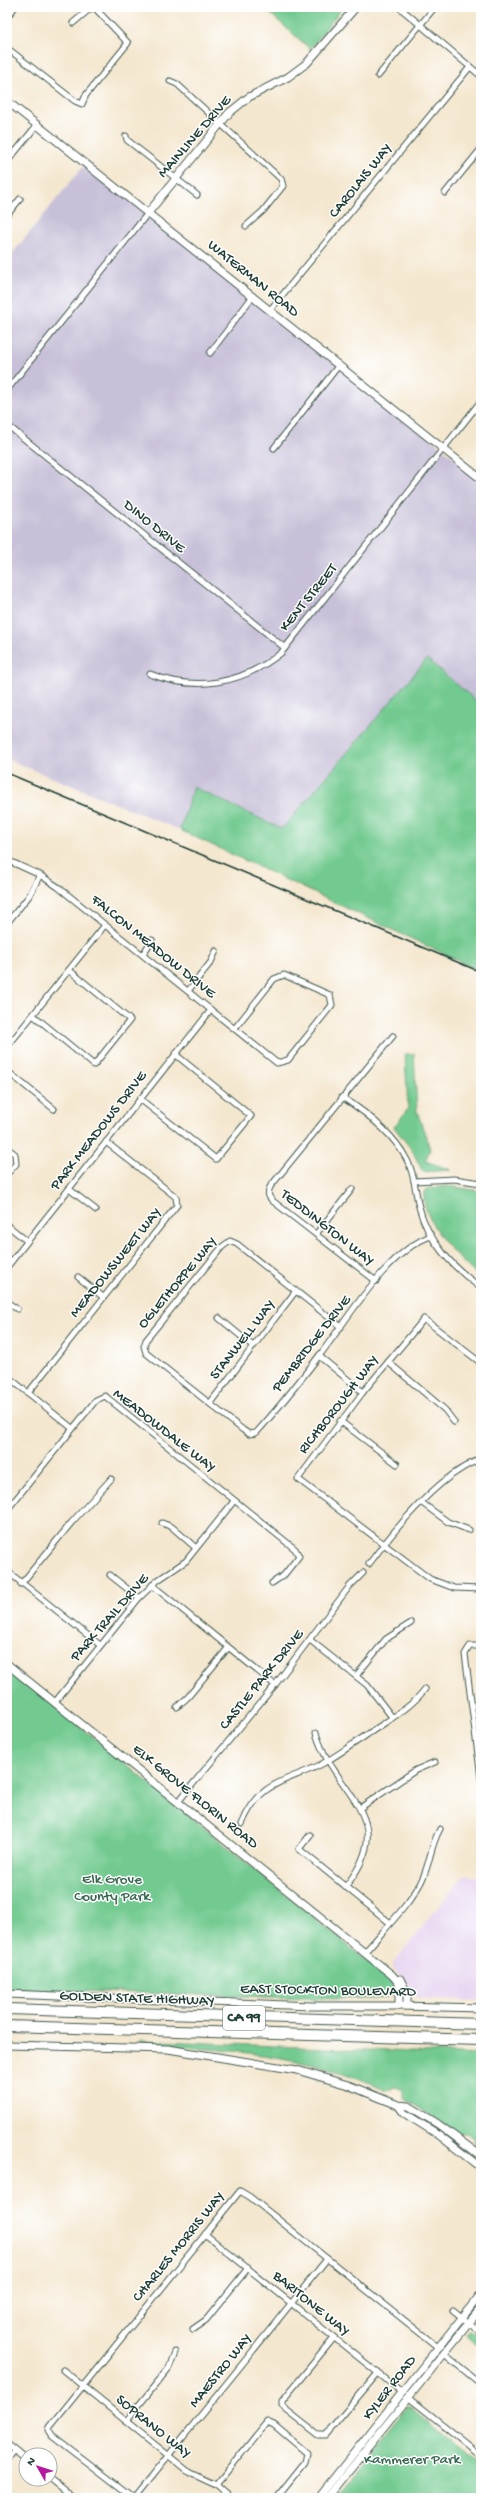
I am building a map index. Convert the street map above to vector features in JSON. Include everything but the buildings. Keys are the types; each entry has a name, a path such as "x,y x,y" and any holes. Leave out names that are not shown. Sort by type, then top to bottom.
{"highway":[{"name":"GOLDEN STATE HIGHWAY","path":"7,2010 481,2024"},
{"name":"GOLDEN STATE HIGHWAY","path":"7,2026 481,2040"}],"main road":[{"name":"MAINLINE DRIVE","path":"148,213 220,123 249,97 288,77 308,63 356,7"},
{"name":"WATERMAN ROAD","path":"7,101 481,479"},
{"name":"ELK GROVE FLORIN ROAD","path":"7,1664 365,1952 399,1983 399,2006"},
{"name":"ELK GROVE FLORIN ROAD","path":"365,1952 379,1961 403,1982 407,1993 407,2005"},
{"name":"EAST STOCKTON BOULEVARD","path":"7,1994 304,2006 407,2005 481,2008"},
{"path":"7,2045 168,2049 297,2070 348,2085 398,2105 414,2109 481,2156"},
{"path":"398,2105 404,2113 430,2129 481,2168"},
{"path":"430,2129 435,2128 455,2142 463,2142"},
{"path":"459,2151 466,2151 481,2162"},
{"name":"KYLER ROAD","path":"321,2497 406,2395 481,2294"},
{"name":"KYLER ROAD","path":"440,2350 481,2308"},
{"name":"KYLER ROAD","path":"321,2497 375,2438 406,2395"}],"street":[{"path":"7,17 15,7"},
{"path":"7,48 74,101 82,104 86,95 128,43 93,7 73,23"},
{"path":"399,7 481,76"},
{"path":"378,76 435,7"},
{"name":"CAROLAIS WAY","path":"270,310 470,67"},
{"path":"170,81 177,84 282,179 284,186 263,211 246,226"},
{"path":"7,162 37,125"},
{"path":"126,136 127,140 197,195"},
{"path":"445,193 481,149"},
{"path":"7,215 20,199"},
{"path":"7,390 148,213"},
{"path":"210,353 253,296"},
{"path":"274,448 339,365"},
{"name":"KENT STREET","path":"150,674 173,682 197,685 221,682 256,669 269,662 285,648 481,402"},
{"name":"DINO DRIVE","path":"7,425 285,648"},
{"name":"FALCON MEADOW DRIVE","path":"7,860 40,875 143,954 277,1063 288,1060 332,1005 330,995 284,975 274,979 234,1028"},
{"path":"7,923 29,896 40,875"},
{"path":"7,1047 105,925"},
{"path":"143,954 152,940"},
{"path":"188,991 212,962 216,951"},
{"path":"33,1015 94,1065 130,1020 69,970"},
{"name":"PARK MEADOWS DRIVE","path":"7,1267 211,1010"},
{"name":"TEDDINGTON WAY","path":"376,1281 269,1198 268,1192 270,1187 342,1097 393,1036"},
{"path":"140,1099 216,1159 251,1116 175,1054"},
{"path":"7,1071 54,1109"},
{"path":"342,1097 396,1141 407,1160 414,1181 419,1209 431,1236 456,1268 481,1288"},
{"name":"MEADOWSWEET WAY","path":"28,1393 177,1206 176,1197 106,1142"},
{"path":"7,1148 15,1154 16,1164 7,1174"},
{"path":"414,1181 454,1179 481,1184"},
{"path":"69,1189 96,1210"},
{"path":"316,1234 352,1189"},
{"path":"7,1225 27,1241"},
{"name":"PEMBRIDGE DRIVE","path":"210,1403 246,1432 256,1433 319,1356 376,1281 406,1248 416,1240 431,1236"},
{"name":"OGLETHORPE WAY","path":"210,1403 146,1353 144,1346 146,1340 222,1247 230,1241 237,1244 341,1327"},
{"path":"78,1277 104,1297"},
{"name":"STANWELL WAY","path":"210,1403 296,1292"},
{"path":"7,1302 16,1309"},
{"path":"219,1318 254,1346"},
{"name":"RICHBOROUGH WAY","path":"384,1543 298,1479 340,1421 424,1319 480,1359"},
{"path":"319,1356 363,1392"},
{"path":"388,1362 445,1410 454,1422"},
{"path":"7,1376 72,1428"},
{"name":"MEADOWDALE WAY","path":"7,1510 96,1400 105,1396 234,1500"},
{"path":"340,1421 397,1464"},
{"path":"369,1564 384,1543 422,1503 434,1488 453,1473 481,1460"},
{"path":"20,1584 72,1522 111,1479"},
{"path":"234,1500 295,1549 299,1556 284,1575 272,1583"},
{"name":"PARK TRAIL DRIVE","path":"54,1702 139,1598 152,1585 182,1564 234,1500"},
{"path":"422,1503 448,1522 469,1530"},
{"path":"162,1522 196,1548"},
{"path":"384,1543 421,1573 439,1584 454,1588 481,1589"},
{"path":"7,1571 20,1584 100,1645"},
{"name":"CASTLE PARK DRIVE","path":"178,1802 310,1640 350,1587 363,1573"},
{"path":"110,1575 139,1598"},
{"path":"152,1585 274,1685"},
{"path":"356,1676 386,1640 411,1623"},
{"path":"310,1640 356,1676 379,1698 392,1717"},
{"path":"481,1646 470,1646 465,1654 481,1778"},
{"path":"177,1707 188,1697 228,1648"},
{"path":"242,1824 250,1808 268,1788 294,1774 312,1769 328,1761 413,1703 425,1689"},
{"path":"316,1733 328,1761 360,1808 367,1825 367,1849 361,1867 345,1887"},
{"path":"360,1808 416,1770 435,1762"},
{"path":"365,1952 421,1882 430,1849 440,1829"},
{"path":"310,1835 299,1849 389,1922"},
{"name":"CHARLES MORRIS WAY","path":"134,2498 50,2433 50,2427 240,2191 327,2259 481,2384"},
{"name":"BARITONE WAY","path":"205,2234 481,2455"},
{"name":"MAESTRO WAY","path":"134,2498 327,2259"},
{"path":"193,2329 206,2320 248,2268"},
{"path":"453,2310 478,2330"},
{"path":"334,2338 282,2401 285,2409 318,2435 326,2435 378,2373"},
{"path":"126,2421 169,2368 175,2352"},
{"name":"SOPRANO WAY","path":"63,2370 190,2473 216,2485 232,2498"},
{"path":"216,2485 267,2422 274,2425 308,2453 305,2462 276,2498"},
{"path":"8,2448 18,2454"},
{"path":"7,2460 14,2451"},
{"path":"58,2486 73,2498"}],"shaded area":[{"path":"86,163 481,479 481,705 427,660 282,830 193,787 180,830 7,759 7,260"},
{"path":"463,1876 481,1876 481,2001 419,1998 413,1994 406,1980 393,1969 392,1965"}],"green space":[{"path":"263,7 343,7 310,49"},
{"path":"427,659 481,705 481,966 478,970 180,830 193,787 282,829"},
{"path":"405,1054 414,1054 417,1111 430,1149 425,1161 451,1170 423,1172 412,1150 394,1127 408,1109"},
{"path":"447,1186 481,1191 481,1278 462,1262 443,1240 429,1216 425,1204 424,1192 426,1189"},
{"name":"Elk Grove County Park","path":"7,1667 389,1979 394,1987 391,1995 385,1998 377,1999 338,1999 7,1989"},
{"path":"140,2040 481,2055 481,2137 474,2145 473,2138 467,2133 457,2133 404,2098 402,2090 395,2087 387,2090 358,2078 298,2061 234,2051 140,2045"},
{"path":"481,2327 481,2348 465,2335 469,2332 476,2333"},
{"name":"Kammerer Park","path":"407,2407 411,2408 481,2465 481,2498 333,2498"}],"railway":[{"path":"7,773 481,972"}]}
